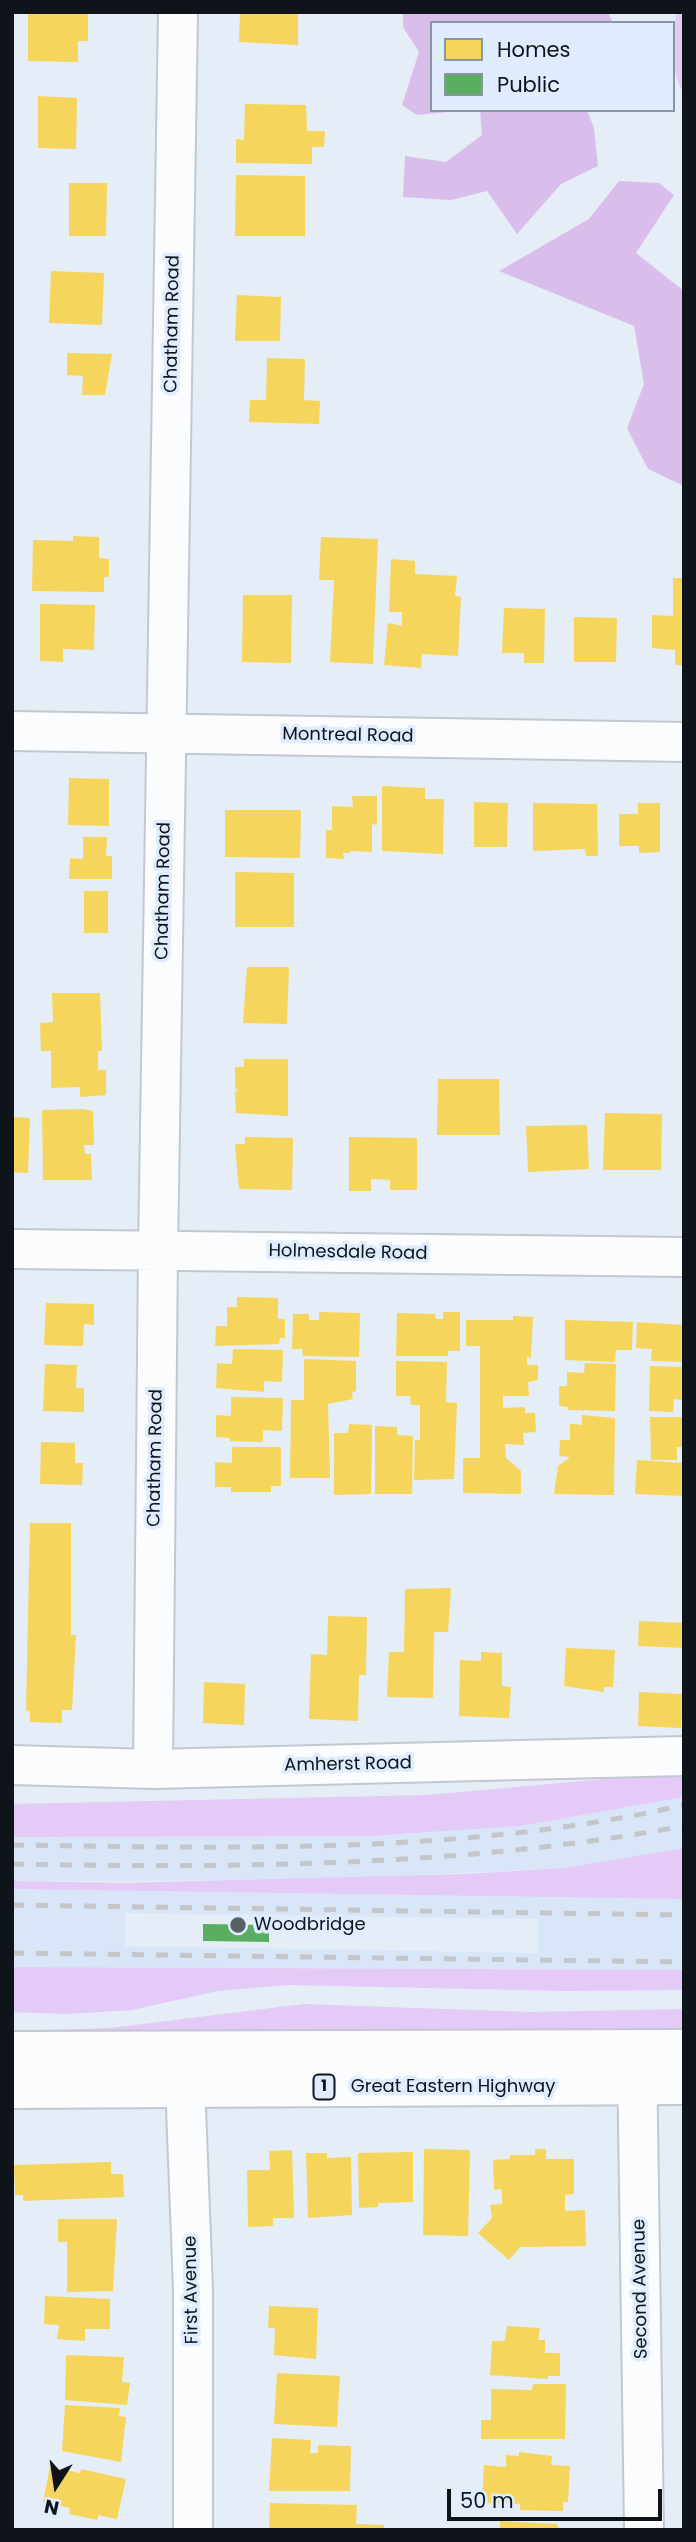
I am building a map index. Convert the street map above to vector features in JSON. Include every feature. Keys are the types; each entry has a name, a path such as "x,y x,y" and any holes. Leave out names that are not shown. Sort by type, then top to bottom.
{"main road":[{"name":"Chatham Road","path":"153,1769 158,1251 178,12"},
{"name":"Montreal Road","path":"12,731 684,742"},
{"name":"Holmesdale Road","path":"12,1249 684,1257"},
{"name":"Amherst Road","path":"12,1765 153,1769 684,1756"},
{"name":"Great Eastern Highway","path":"12,2089 185,2087 637,2068 684,2049"},
{"name":"Great Eastern Highway","path":"12,2051 184,2050 637,2068 684,2085"},
{"name":"First Avenue","path":"184,2050 193,2289 193,2530"},
{"name":"Second Avenue","path":"637,2068 644,2530"}],"shaded area":[{"path":"403,12 608,12 612,21 430,21 430,112 448,112 417,115 402,105 419,52 403,27"},
{"path":"677,12 684,12 684,94 675,70"},
{"path":"480,112 588,112 594,128 598,166 561,184 517,234 487,191 451,200 403,197 405,156 446,162 482,135"},
{"path":"619,181 659,183 674,195 636,253 684,291 684,486 648,469 627,428 644,384 634,326 499,271 589,219"},
{"path":"684,1772 684,1797 520,1826 371,1836 12,1837 12,1804 427,1795"},
{"path":"684,1797 684,1848 563,1868 309,1880 12,1881 12,1837 371,1836 520,1826"},
{"path":"684,1848 684,1899 12,1889 12,1881 125,1883 465,1874 563,1868"},
{"path":"12,1889 684,1899 684,1970 12,1967","holes":["125,1913 538,1919 538,1953 125,1946"]},
{"path":"12,1967 684,1970 684,1990 565,1991 288,1985 218,1991 132,2010 67,2014 12,2012"},
{"path":"304,2004 530,2012 684,2009 684,2035 12,2038 12,2031 110,2028"}],"building: Homes":[{"path":"28,12 88,12 88,41 78,41 78,62 28,61"},
{"path":"240,12 298,12 298,45 239,42"},
{"path":"38,96 77,98 76,149 38,148"},
{"path":"245,104 306,105 307,131 325,131 324,147 312,147 312,164 236,163 236,139 244,140"},
{"path":"236,175 305,176 305,236 235,236"},
{"path":"69,183 107,183 106,236 69,236"},
{"path":"51,271 104,273 102,325 49,323"},
{"path":"237,295 281,297 280,341 235,341"},
{"path":"67,353 112,354 105,395 82,395 83,376 67,375"},
{"path":"267,358 305,359 304,400 320,401 319,424 249,422 250,400 266,400"},
{"path":"73,536 99,537 99,558 109,559 109,577 104,577 104,592 32,591 33,540 73,541"},
{"path":"321,537 378,539 373,664 330,662 334,580 319,580"},
{"path":"391,559 415,561 415,574 457,576 455,596 461,597 458,656 422,654 421,668 384,665 388,623 402,626 402,612 389,612"},
{"path":"673,578 684,578 684,665 675,665 675,650 652,648 652,615 673,616"},
{"path":"243,595 292,595 291,663 242,662"},
{"path":"40,604 95,605 94,650 63,649 63,662 40,661"},
{"path":"504,608 545,609 544,663 524,663 524,653 502,653"},
{"path":"574,617 617,618 616,662 574,662"},
{"path":"69,778 109,779 109,826 68,825"},
{"path":"382,786 425,788 425,799 444,799 443,854 382,851"},
{"path":"352,796 377,796 377,825 372,824 372,852 350,851 343,853 344,859 326,858 326,830 332,830 332,806 353,807"},
{"path":"474,802 508,803 507,847 474,847"},
{"path":"533,803 597,804 598,856 586,856 585,849 533,851"},
{"path":"638,803 660,803 660,852 639,853 639,846 619,846 619,814 638,814"},
{"path":"225,810 301,810 300,858 225,857"},
{"path":"83,837 107,837 106,856 112,856 112,879 69,879 70,858 83,859"},
{"path":"235,872 294,873 294,927 235,927"},
{"path":"84,891 108,891 108,933 84,933"},
{"path":"247,967 289,967 287,1024 243,1023"},
{"path":"52,993 100,993 102,1051 98,1051 98,1070 106,1070 106,1095 80,1097 80,1087 51,1088 51,1051 41,1051 40,1023 53,1022"},
{"path":"244,1059 288,1059 288,1116 236,1113 235,1091 239,1092 235,1087 235,1067 244,1067"},
{"path":"438,1079 499,1079 500,1135 437,1135"},
{"path":"42,1110 93,1111 94,1145 84,1145 85,1154 91,1154 92,1180 43,1180"},
{"path":"605,1113 662,1114 661,1170 603,1170"},
{"path":"12,1117 30,1118 28,1173 12,1172"},
{"path":"587,1125 589,1169 528,1172 526,1126"},
{"path":"245,1137 293,1138 292,1190 239,1189 235,1144 245,1144"},
{"path":"349,1137 417,1138 417,1190 390,1190 390,1180 371,1179 371,1191 349,1191"},
{"path":"237,1297 278,1298 278,1319 285,1319 285,1338 280,1338 279,1344 215,1346 216,1326 227,1326 227,1307 237,1307"},
{"path":"46,1303 94,1304 94,1325 84,1324 83,1346 44,1345"},
{"path":"319,1312 360,1313 359,1357 303,1356 302,1349 292,1349 293,1314 309,1314 309,1320 319,1320"},
{"path":"443,1312 460,1312 460,1351 448,1351 448,1356 396,1356 397,1313 435,1314 436,1319 443,1319"},
{"path":"513,1316 533,1317 531,1358 527,1357 527,1365 538,1365 538,1380 528,1382 529,1396 503,1396 503,1408 525,1407 525,1413 535,1413 536,1432 523,1433 524,1445 505,1444 506,1458 521,1471 521,1494 463,1493 463,1458 480,1458 480,1346 466,1346 466,1320 513,1320"},
{"path":"565,1320 633,1322 632,1350 616,1350 615,1362 565,1360"},
{"path":"637,1322 684,1325 684,1362 651,1361 652,1349 636,1348"},
{"path":"233,1349 283,1350 282,1382 264,1381 264,1392 216,1388 217,1363 232,1364"},
{"path":"304,1359 356,1361 356,1391 352,1392 353,1399 328,1404 330,1478 290,1478 291,1400 304,1400"},
{"path":"396,1361 447,1362 446,1402 457,1403 454,1479 414,1480 415,1440 420,1440 420,1405 411,1405 410,1396 396,1396"},
{"path":"585,1363 616,1364 615,1411 568,1410 568,1407 559,1406 559,1386 567,1386 567,1372 584,1373"},
{"path":"45,1364 77,1365 76,1388 84,1388 84,1412 43,1411"},
{"path":"650,1366 684,1367 684,1400 674,1399 673,1412 649,1411"},
{"path":"231,1397 283,1398 282,1431 263,1430 263,1442 230,1441 230,1438 216,1437 216,1415 231,1416"},
{"path":"582,1415 615,1418 614,1495 554,1494 558,1466 570,1457 559,1456 560,1440 570,1440 570,1424 582,1425"},
{"path":"650,1417 684,1417 684,1447 677,1447 677,1460 651,1460"},
{"path":"349,1424 372,1425 371,1494 334,1495 334,1433 348,1433"},
{"path":"375,1426 397,1427 397,1435 413,1436 412,1494 375,1494"},
{"path":"41,1442 75,1443 75,1463 83,1463 82,1485 40,1484"},
{"path":"232,1447 281,1447 281,1486 271,1486 271,1492 231,1492 231,1487 215,1487 215,1462 232,1463"},
{"path":"637,1460 684,1463 684,1496 635,1494"},
{"path":"30,1523 71,1523 71,1635 76,1635 72,1710 62,1710 62,1723 30,1722 30,1712 26,1710"},
{"path":"451,1588 448,1632 434,1632 433,1698 387,1697 389,1652 404,1652 405,1589"},
{"path":"328,1616 367,1617 366,1675 359,1675 358,1721 309,1719 311,1654 327,1655"},
{"path":"639,1621 684,1623 684,1648 638,1646"},
{"path":"566,1648 615,1650 613,1687 604,1687 604,1692 564,1686"},
{"path":"481,1652 502,1653 502,1686 511,1687 509,1718 459,1716 460,1660 481,1661"},
{"path":"204,1682 245,1684 244,1725 203,1723"},
{"path":"639,1692 683,1694 681,1728 638,1726"},
{"path":"424,2149 470,2150 468,2236 423,2235"},
{"path":"535,2149 546,2149 546,2159 574,2159 574,2194 565,2195 565,2211 585,2210 586,2246 520,2247 509,2260 478,2233 492,2218 490,2205 502,2204 502,2189 494,2190 493,2160 510,2159 510,2155 535,2155"},
{"path":"292,2150 294,2218 273,2218 273,2226 248,2227 247,2170 270,2170 269,2151"},
{"path":"413,2152 413,2202 378,2203 378,2207 359,2208 358,2153"},
{"path":"306,2153 327,2153 327,2158 351,2157 352,2215 308,2218"},
{"path":"111,2162 111,2174 123,2174 124,2197 23,2201 23,2195 15,2195 14,2165"},
{"path":"58,2219 117,2219 113,2291 67,2292 67,2242 58,2242"},
{"path":"45,2296 110,2299 110,2329 85,2329 85,2341 57,2339 59,2325 44,2324"},
{"path":"269,2306 318,2308 316,2359 274,2355 275,2328 268,2328"},
{"path":"507,2326 540,2328 538,2340 545,2340 545,2353 560,2353 560,2376 548,2376 548,2379 490,2375 492,2341 505,2341"},
{"path":"66,2355 124,2357 122,2382 130,2383 127,2405 65,2400"},
{"path":"277,2373 340,2376 337,2427 274,2424"},
{"path":"533,2384 566,2384 565,2439 481,2439 481,2420 491,2420 491,2389 532,2390"},
{"path":"65,2405 120,2408 119,2416 126,2417 121,2462 62,2451"},
{"path":"272,2438 311,2440 310,2453 318,2453 318,2445 351,2446 350,2491 269,2491"},
{"path":"519,2452 552,2456 551,2465 570,2466 568,2502 563,2502 563,2511 520,2510 520,2504 482,2503 484,2465 506,2467 506,2455 519,2456"},
{"path":"50,2467 80,2473 81,2469 126,2479 117,2519 98,2515 97,2520 69,2514 70,2508 43,2502"},
{"path":"270,2503 357,2505 356,2524 384,2525 384,2530 269,2530"},
{"path":"500,2521 558,2524 557,2527 568,2530 500,2530"}],"building: Public":[{"path":"203,1924 269,1925 269,1942 203,1941"}],"railway":[{"path":"12,1845 265,1847 434,1840 518,1833 684,1805"},
{"path":"12,1864 180,1866 349,1862 517,1850 684,1826"},
{"path":"12,1905 684,1915"},
{"path":"12,1953 684,1962"}],"place":[{"name":"Woodbridge","path":"238,1925"}]}
